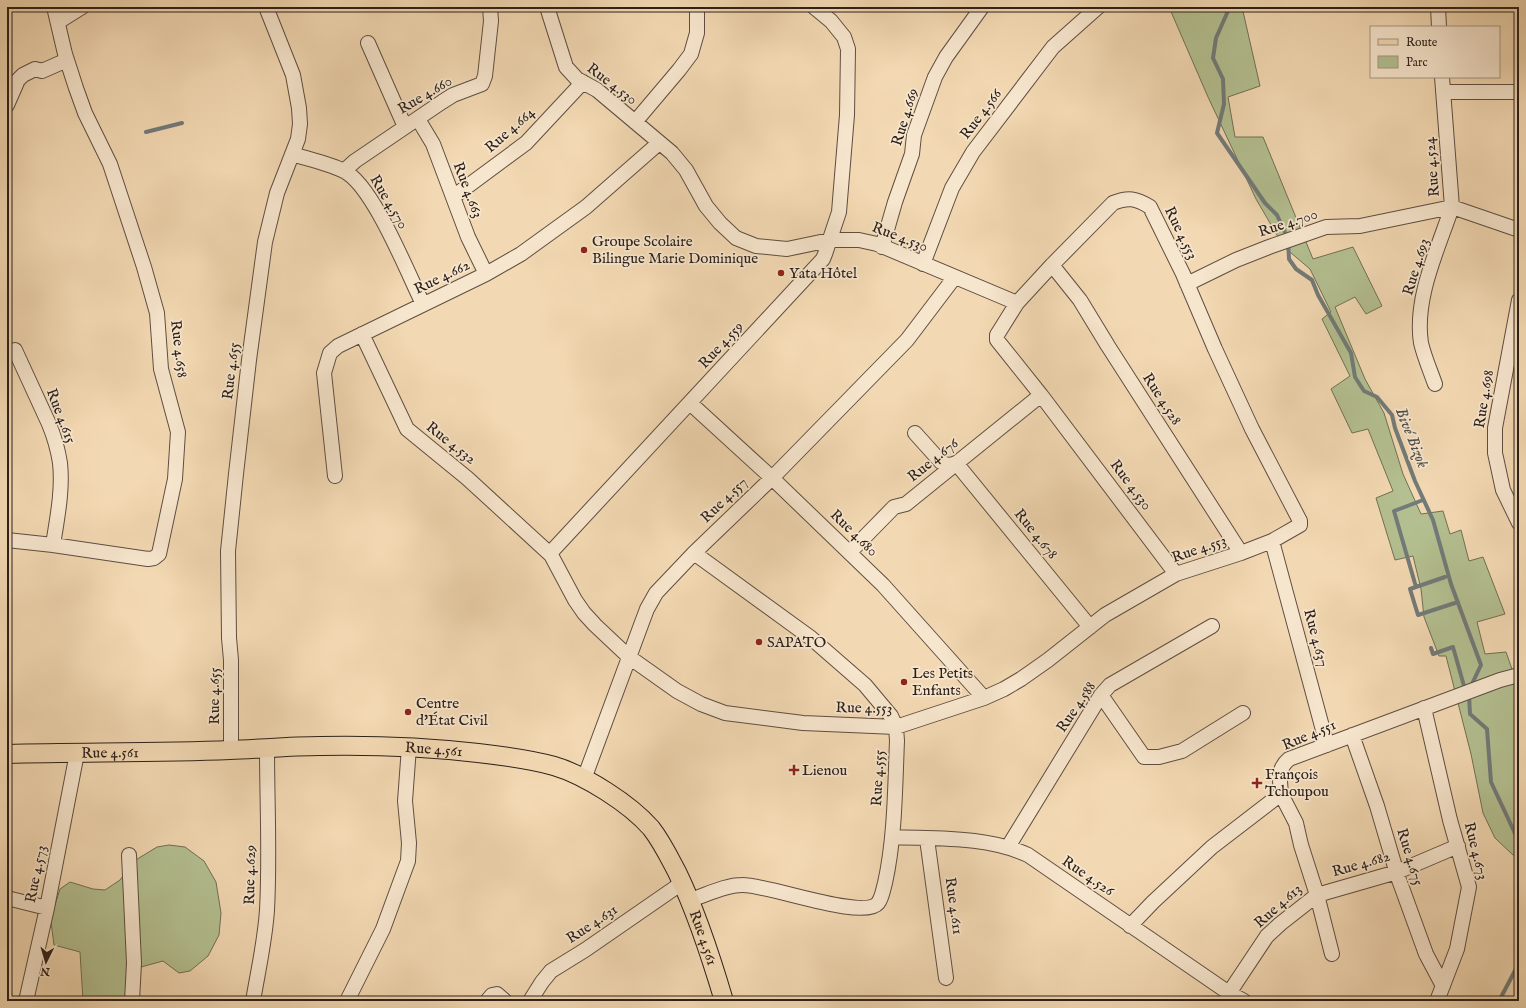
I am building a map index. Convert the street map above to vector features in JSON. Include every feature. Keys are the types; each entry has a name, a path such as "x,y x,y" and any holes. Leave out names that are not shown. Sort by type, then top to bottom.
{"main road":[{"name":"Rue 4.561","path":"7,754 231,750 318,746 409,747 516,758 556,767 603,789 650,827 663,844 690,900 706,943 724,1001"}],"street":[{"name":"Rue 4.658","path":"7,540 148,559 154,558 159,554 175,479 178,432 162,369 159,328 154,299 110,164 85,113 67,60 54,7"},
{"path":"58,22 82,7"},
{"name":"Rue 4.655","path":"231,750 231,660 229,638 228,551 249,360 265,242 277,193 298,139 300,124 299,108 293,74 266,7"},
{"name":"Rue 4.660","path":"344,171 355,161 453,95 482,84 485,76 491,21 490,7"},
{"name":"Rue 4.530","path":"547,7 566,67 572,74 597,90 680,161 706,206 720,223 736,238 756,246 787,249 830,240 858,240 882,247 923,264 952,281 1017,304 996,338 1041,395 1176,574"},
{"path":"635,122 691,54 696,34 697,7"},
{"name":"Rue 4.559","path":"550,555 823,259 839,212 847,115 848,50 844,37 830,21 814,7"},
{"name":"Rue 4.669","path":"882,247 895,202 912,154 914,135 935,78 946,57 982,7"},
{"name":"Rue 4.566","path":"923,264 952,188 973,152 1053,47 1098,7"},
{"path":"1438,7 1439,26"},
{"path":"368,43 405,127"},
{"path":"7,105 18,80 23,75 35,69 42,71 67,60"},
{"name":"Rue 4.524","path":"1442,78 1452,207 1519,230"},
{"name":"Rue 4.664","path":"452,197 526,143 583,82"},
{"path":"1443,92 1519,92 1519,86"},
{"name":"Rue 4.663","path":"418,119 433,144 468,237 486,274"},
{"name":"Rue 4.662","path":"335,476 324,373 330,353 338,346 486,274 521,254 586,207 659,143"},
{"name":"Rue 4.570","path":"292,154 344,171 361,185 373,202 423,304"},
{"name":"Rue 4.553","path":"629,657 683,694 701,704 725,713 803,723 896,727 984,698 1004,689 1048,660 1105,615 1176,574 1241,553 1272,541 1300,525 1300,521 1252,429 1187,284 1150,207 1140,201 1125,198 1113,203 1052,265 1017,304"},
{"name":"Rue 4.700","path":"1187,284 1236,260 1276,244 1326,227 1360,226 1452,207"},
{"name":"Rue 4.693","path":"1435,384 1422,343 1420,318 1424,290 1452,207"},
{"name":"Rue 4.528","path":"1052,265 1080,300 1241,553"},
{"name":"Rue 4.557","path":"584,779 647,609 656,593 694,553 772,478 907,340 952,281"},
{"name":"Rue 4.698","path":"1519,300 1495,428 1495,453 1503,490 1519,523"},
{"name":"Rue 4.532","path":"362,334 407,429 467,478 550,555"},
{"name":"Rue 4.615","path":"15,350 54,435 60,464 58,514 53,545"},
{"name":"Rue 4.676","path":"850,552 894,507 906,504 1041,395"},
{"name":"Rue 4.680","path":"690,403 772,478 883,585 984,698"},
{"path":"915,433 941,462 946,465 956,463"},
{"name":"Rue 4.678","path":"956,463 1090,627"},
{"name":"Rue 4.637","path":"1272,541 1327,745"},
{"name":"Rue 4.555","path":"690,900 733,886 743,885 773,889 823,903 864,909 872,908 881,898 892,837 897,741 896,727 891,716 865,685 811,638 694,553"},
{"path":"550,555 584,613 629,657"},
{"name":"Rue 4.588","path":"1008,847 1101,695 1110,686 1212,626"},
{"name":"Rue 4.551","path":"1281,794 1280,772 1282,765 1289,759 1500,680 1519,675"},
{"path":"1101,695 1144,757 1159,757 1182,751 1243,713"},
{"name":"Rue 4.673","path":"1424,708 1458,846 1470,887 1457,949 1437,1001"},
{"name":"Rue 4.675","path":"1352,735 1377,806 1397,872 1426,954 1443,986"},
{"path":"347,1001 383,929 408,861 409,843 405,800 409,747"},
{"name":"Rue 4.629","path":"253,1001 261,955 267,905 269,871 266,748"},
{"name":"Rue 4.573","path":"26,1001 47,908 77,753"},
{"path":"1130,926 1153,902 1212,847 1281,794"},
{"name":"Rue 4.613","path":"1229,993 1267,936 1317,894 1301,845 1296,823 1281,794"},
{"name":"Rue 4.526","path":"892,837 972,841 1008,847 1028,855 1229,993 1244,1001"},
{"name":"Rue 4.611","path":"927,839 946,978"},
{"name":"Rue 4.682","path":"1317,894 1397,872 1458,846"},
{"path":"129,856 134,962 132,1001"},
{"name":"Rue 4.631","path":"530,1001 551,971 585,950 682,883"},
{"path":"1317,894 1332,954"},
{"path":"7,898 47,908"},
{"path":"487,1001 492,995 497,994 505,1001"}],"green space":[{"path":"1169,7 1242,7 1260,86 1228,97 1235,137 1263,137 1313,259 1353,247 1382,306 1366,314 1355,297 1335,307 1365,379 1384,413 1403,474 1421,514 1443,511 1450,534 1461,530 1469,561 1483,557 1505,614 1477,622 1485,654 1506,652 1519,689 1519,856 1513,855 1495,838 1483,813 1471,754 1446,656 1439,656 1424,617 1421,589 1413,556 1395,560 1376,498 1393,491 1368,429 1352,433 1331,389 1350,376 1322,319 1331,312 1310,269 1284,247 1256,199 1208,97"},
{"path":"169,845 185,847 204,861 216,882 221,913 219,935 208,956 190,971 179,973 163,961 141,967 127,1001 83,1001 80,952 54,945 51,922 60,889 70,882 93,889 105,890 120,880 134,861 157,847"}],"waterway":[{"name":"Bivé Bizok","path":"1227,7 1228,11 1216,38 1213,58 1223,79 1224,104 1217,133 1265,203 1277,215 1288,239 1289,259 1296,269 1312,280 1318,295 1351,353 1355,377 1364,391 1377,397 1392,415 1395,428 1415,481 1433,520 1451,584 1481,665 1471,686"},
{"path":"146,132 182,123"},
{"path":"1416,587 1394,511 1423,500"},
{"path":"1445,577 1410,589 1418,615 1458,602"},
{"path":"1431,648 1433,654 1453,647 1464,686"},
{"name":"Bivé Bizok","path":"1469,695 1470,714 1487,729 1491,782 1519,842"},
{"name":"Bivé Bizok","path":"1499,1001 1519,963"}],"place":[{"name":"Groupe Scolaire Bilingue Marie Dominique","path":"584,250"},
{"name":"Yata Hôtel","path":"781,273"},
{"name":"SAPATO","path":"759,642"},
{"name":"Les Petits Enfants","path":"904,682"},
{"name":"Centre d'État Civil","path":"408,712"},
{"name":"Lienou","path":"794,770"},
{"name":"François Tchoupou","path":"1257,783"}]}
